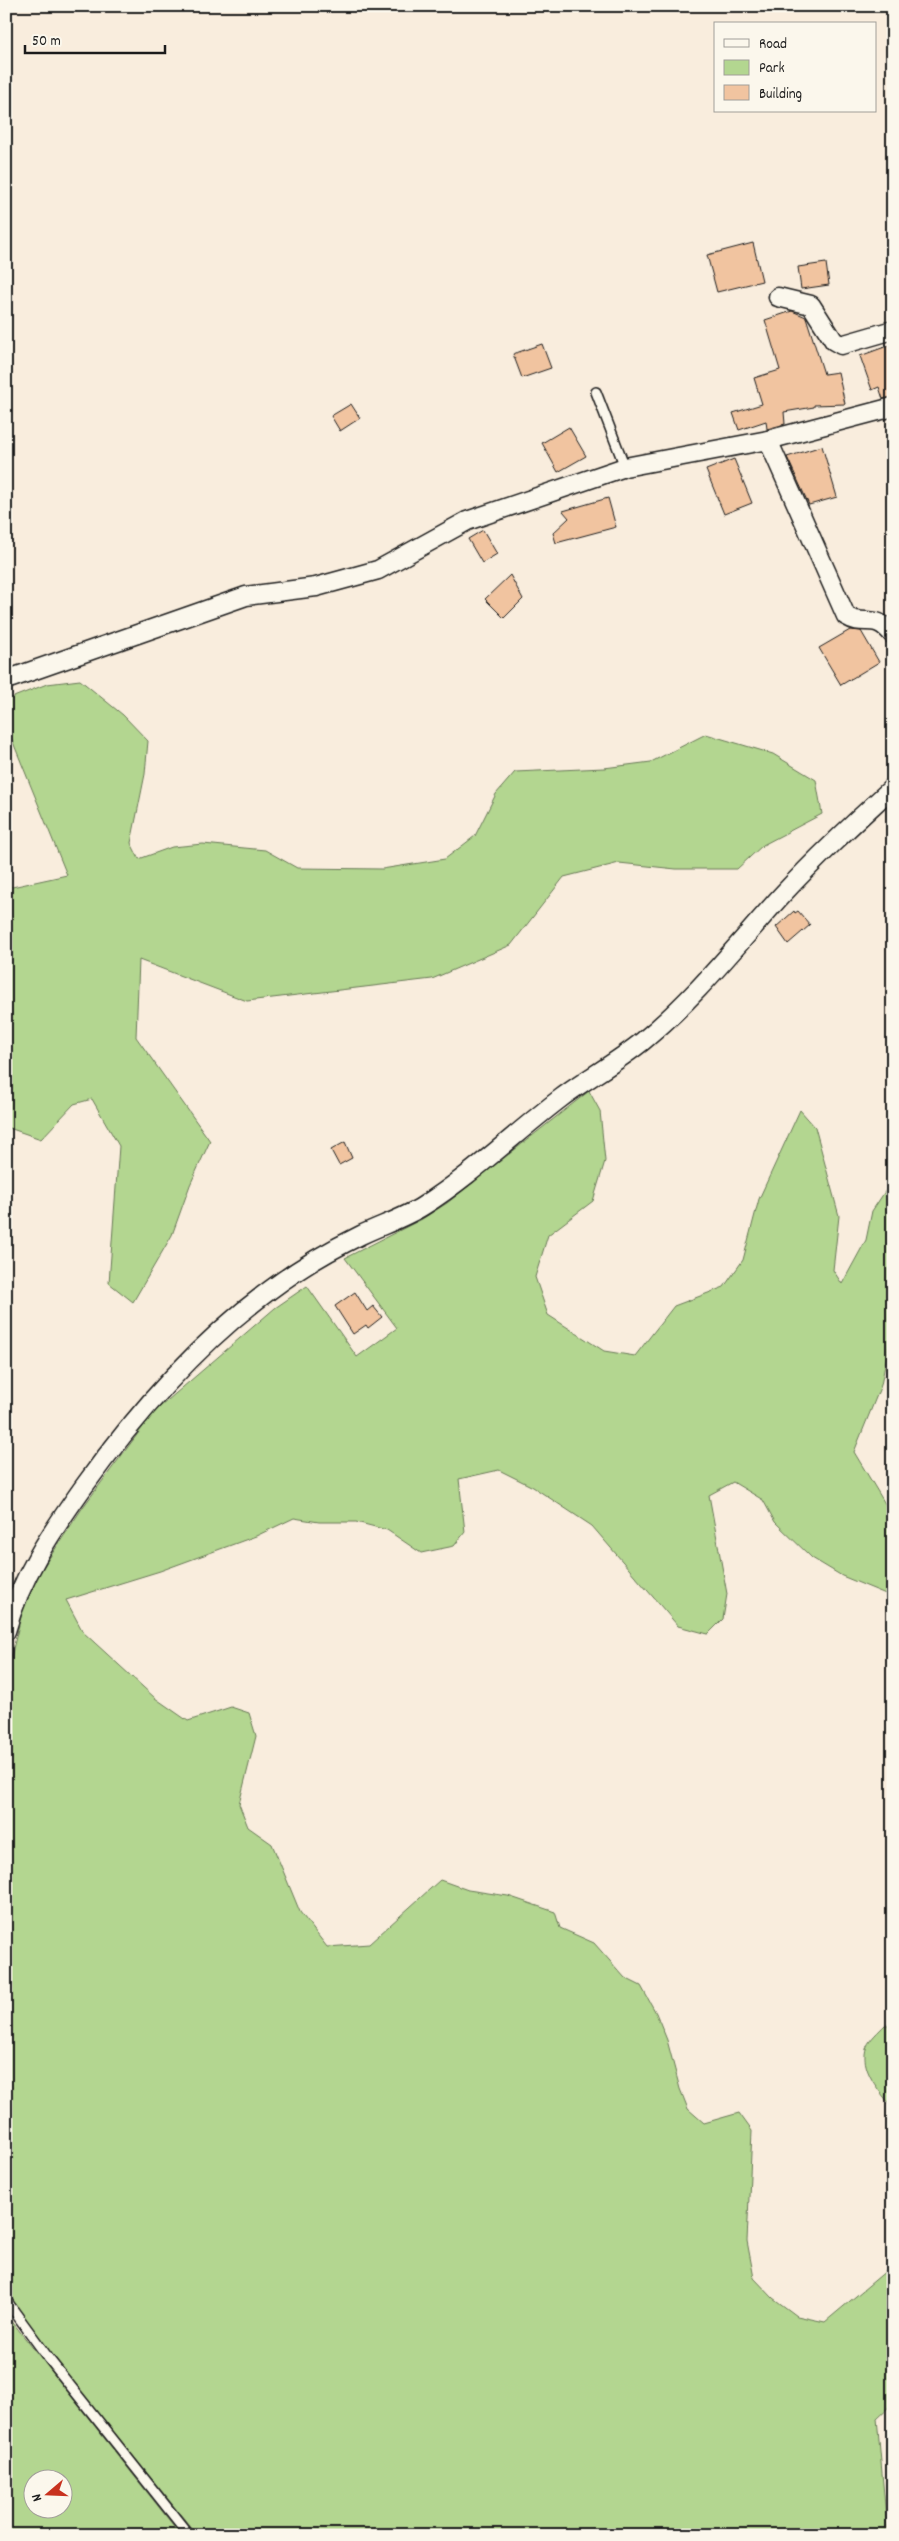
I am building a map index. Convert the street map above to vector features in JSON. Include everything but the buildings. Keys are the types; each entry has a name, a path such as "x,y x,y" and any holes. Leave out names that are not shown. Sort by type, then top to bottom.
{"street":[{"path":"778,297 811,305 834,341 841,345 893,330"},
{"path":"6,680 246,596 316,587 378,570 467,520 625,467 768,440 893,407"},
{"path":"768,440 846,616 854,621 872,620 885,625 893,635"},
{"path":"6,1631 21,1586 40,1549 64,1514 100,1463 157,1394 207,1344 271,1289 310,1263 344,1243 408,1214 435,1198 560,1099 640,1043 718,969 801,875 893,788"}],"lane":[{"path":"596,392 625,467"},
{"path":"6,2300 49,2359 189,2535"}],"green space":[{"path":"80,680 123,715 148,741 145,774 131,843 139,859 172,847 203,844 265,850 297,868 382,869 445,859 475,836 496,794 515,772 604,768 651,762 706,734 773,754 816,780 822,814 763,845 737,869 676,869 619,863 564,877 511,945 432,979 247,1001 139,960 136,1037 210,1141 190,1185 172,1235 133,1302 109,1283 119,1146 92,1099 74,1104 41,1139 6,1127 6,883 12,887 67,875 6,725 6,700 47,684"},
{"path":"589,1091 600,1111 605,1161 593,1201 548,1235 535,1277 548,1315 604,1351 635,1356 674,1306 724,1287 743,1260 759,1199 800,1110 815,1127 839,1216 833,1270 842,1284 866,1240 872,1211 888,1187 893,1164 893,1324 881,1385 854,1452 893,1517 893,1597 842,1576 812,1558 775,1522 763,1500 733,1482 709,1495 727,1594 723,1619 708,1634 678,1626 592,1526 533,1487 499,1470 459,1479 465,1532 454,1546 421,1553 387,1530 356,1522 319,1522 294,1518 256,1536 160,1571 66,1600 83,1632 155,1698 188,1721 231,1707 249,1713 256,1736 239,1804 248,1827 272,1844 300,1912 327,1947 369,1944 440,1880 468,1890 508,1896 555,1912 560,1928 594,1943 625,1978 641,1986 656,2013 667,2040 680,2089 688,2109 704,2123 739,2113 752,2131 747,2241 754,2278 773,2298 797,2316 825,2322 893,2265 893,2403 877,2418 887,2528 883,2535 197,2535 64,2370 6,2293 6,1677 23,1609 34,1581 83,1507 154,1412 275,1308 307,1286 357,1357 397,1328 345,1258 422,1219 447,1203"},
{"path":"885,2025 893,2025 893,2108 872,2079 865,2063 867,2046"},
{"path":"6,2314 181,2535 6,2535"}]}
